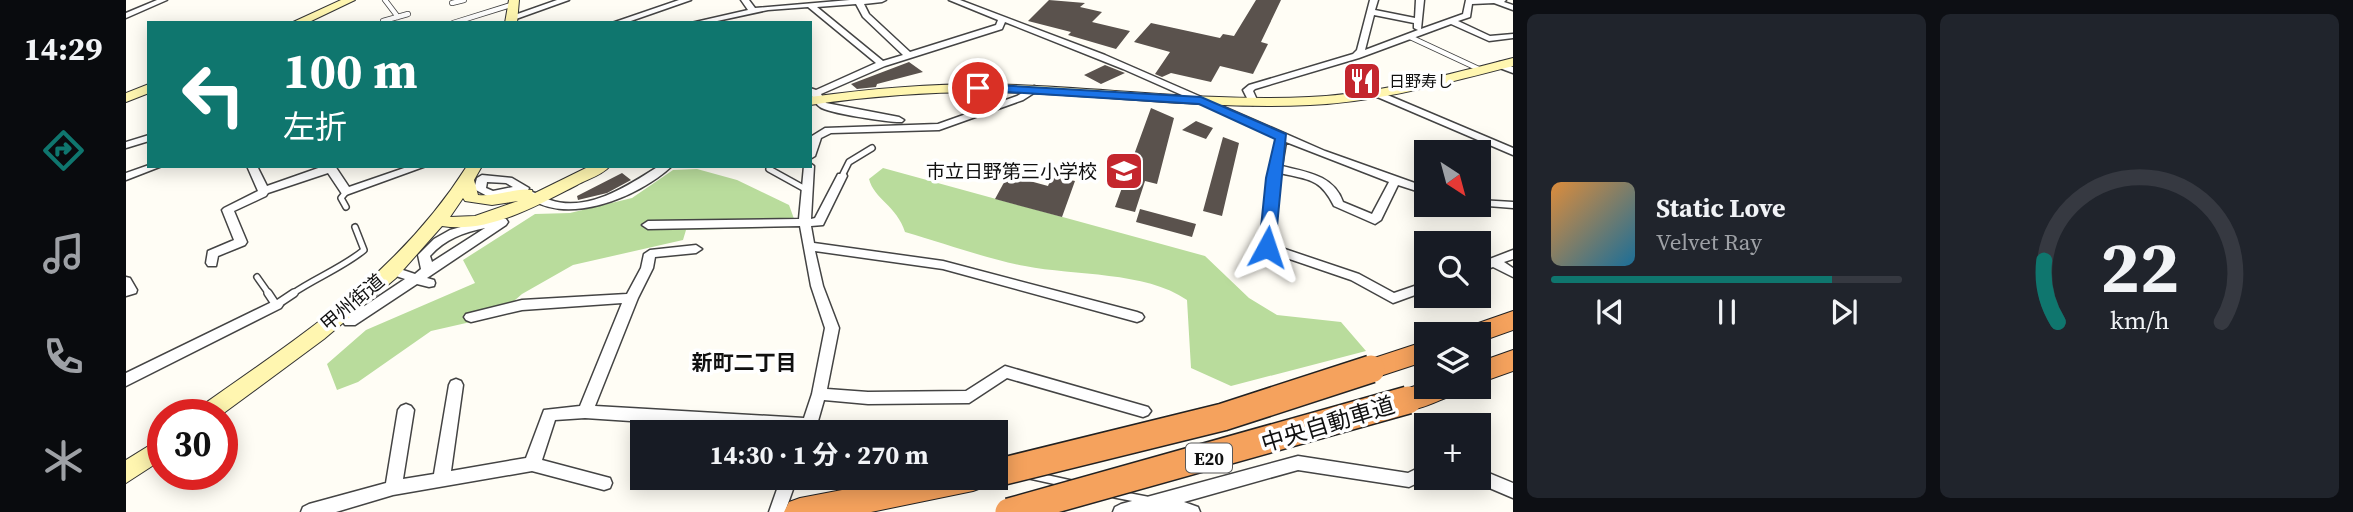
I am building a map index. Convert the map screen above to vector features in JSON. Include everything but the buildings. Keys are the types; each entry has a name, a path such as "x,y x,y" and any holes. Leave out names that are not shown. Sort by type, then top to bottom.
{"highway":[{"path":"1491,328 1513,320"},
{"name":"中央自動車道","path":"1008,467 1223,417 1414,355"},
{"path":"1491,368 1513,360"},
{"name":"中央自動車道","path":"1009,512 1278,439 1414,398"},
{"path":"800,512 911,490"}],"street":[{"path":"126,16 163,0"},
{"path":"312,20 350,0"},
{"path":"514,2 512,20 565,0"},
{"path":"622,21 687,0"},
{"path":"746,0 754,12"},
{"path":"706,21 754,12 881,0"},
{"path":"953,0 1082,48 1282,137 1414,187"},
{"path":"1356,56 1361,50 1374,0"},
{"path":"1414,35 1419,21 1420,0"},
{"path":"1253,102 1248,89 1252,87 1356,56 1452,21 1467,15 1469,1 1502,0"},
{"path":"1496,1 1513,8"},
{"path":"859,2 866,15 909,56"},
{"path":"811,6 882,64"},
{"path":"1371,12 1419,21"},
{"path":"638,16 646,21"},
{"path":"814,96 882,64 999,27 1003,18"},
{"path":"1452,21 1489,39 1513,36"},
{"path":"814,96 935,88 1034,89 1253,102 1321,100 1378,94 1480,70 1509,66"},
{"path":"126,98 147,89"},
{"path":"812,150 817,136 829,130 948,124 1020,97 1034,89"},
{"path":"1378,94 1513,152"},
{"path":"814,96 831,108 948,124"},
{"path":"1282,137 1275,168 1267,247 1355,277 1393,298 1414,290"},
{"path":"126,145 147,139"},
{"path":"126,177 151,168"},
{"path":"253,168 264,191"},
{"path":"212,263 212,254 241,242 228,210 264,191 327,168"},
{"path":"331,168 346,192 415,168"},
{"name":"甲州街道","path":"226,399 316,332 391,270 438,220 467,182 474,168"},
{"path":"438,220 454,222 494,216 529,193 579,168"},
{"path":"467,182 471,198 483,201 510,199 598,168"},
{"path":"529,193 549,206 564,208 626,192 664,168"},
{"path":"809,168 805,222 808,246 817,286 832,328 819,394 811,420"},
{"path":"1275,168 1327,183 1336,191 1338,204 1375,220 1395,181"},
{"path":"648,225 819,222 842,176"},
{"path":"1491,204 1513,205"},
{"path":"350,321 414,278 428,276 446,256 502,222 448,234 424,255 428,276"},
{"path":"808,246 943,265 1137,317"},
{"path":"585,412 631,298 647,268 650,254 696,249"},
{"path":"1491,264 1513,254"},
{"path":"1495,262 1513,273"},
{"path":"391,270 414,278"},
{"path":"126,281 131,290 126,292"},
{"path":"471,317 522,305 631,298"},
{"path":"126,380 276,305"},
{"path":"819,394 868,398 969,397 1005,372 1143,411"},
{"path":"441,480 456,385"},
{"path":"393,488 406,410"},
{"path":"532,464 549,414 585,412 690,420"},
{"path":"126,473 147,458"},
{"path":"1121,512 1298,463 1409,480 1414,477"},
{"path":"309,512 393,488 532,464 604,483"},
{"path":"1491,481 1513,491"},
{"path":"777,512 785,490"},
{"path":"1158,503 1192,512"}],"lane":[{"path":"385,0 398,17"},
{"path":"455,2 464,0"},
{"path":"459,21 514,2"},
{"path":"383,21 408,14"},
{"path":"1414,35 1480,70"},
{"path":"842,176 849,162 873,148"},
{"path":"769,169 809,191"},
{"path":"346,192 341,198 346,207"},
{"path":"257,278 276,305 314,279 347,264 364,250 355,227"},
{"path":"1008,472 1158,503"}],"green space":[{"path":"883,168 1205,256 1249,298 1277,315 1341,322 1366,351 1231,386 1191,368 1187,300 1151,284 1010,263 905,232 897,216 876,192 869,179"},
{"path":"697,169 737,180 789,205 797,227 686,230 683,240 573,265 522,294 497,316 431,331 358,382 337,390 327,364 366,330 475,283 463,260 535,214 570,213 632,198 673,170"}],"place":[{"name":"日野寿し","path":"1362,81"},
{"name":"市立日野第三小学校","path":"1124,171"}],"district":[{"name":"新町二丁目","path":"744,362"}],"route":[{"path":"978,88 1201,100 1282,137 1273,178 1267,247"}]}
